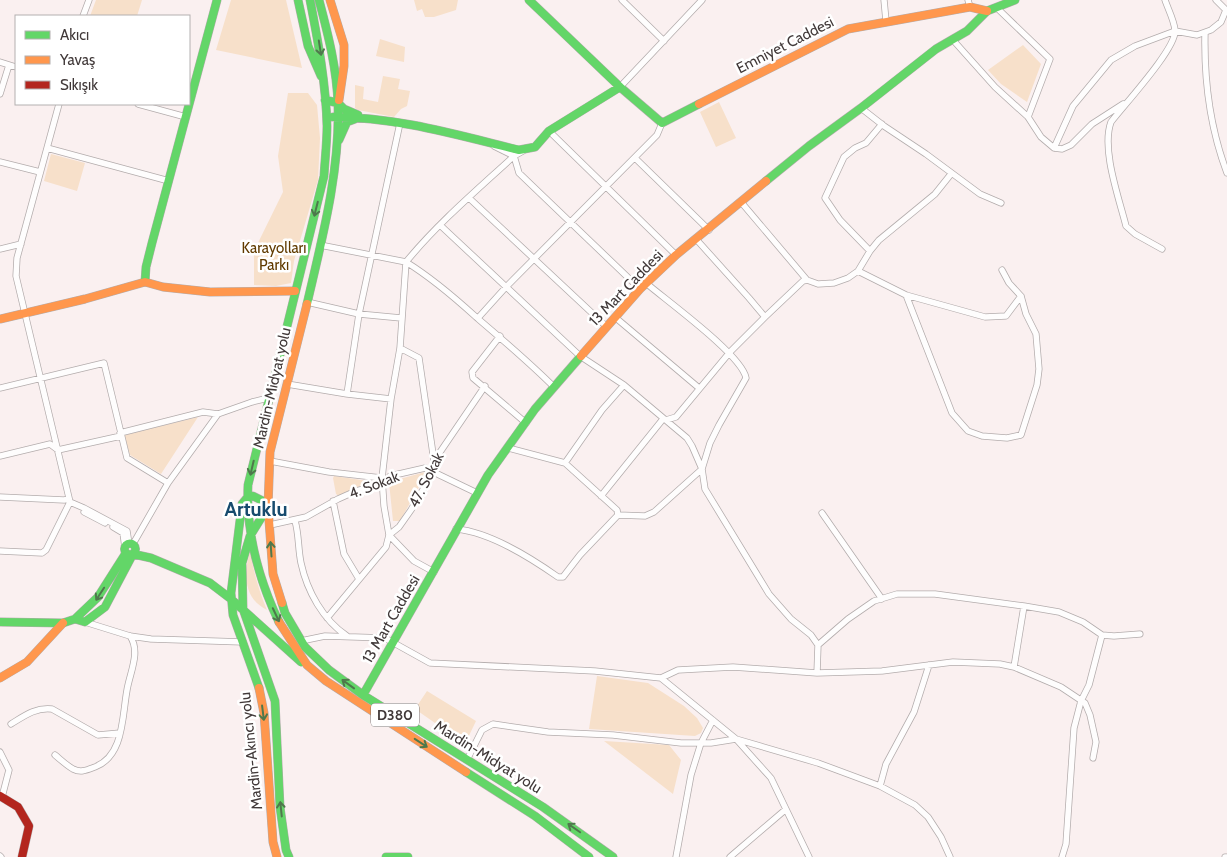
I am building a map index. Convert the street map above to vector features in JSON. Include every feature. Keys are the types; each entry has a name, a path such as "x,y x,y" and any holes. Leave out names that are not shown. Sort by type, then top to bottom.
{"main road":[{"path":"190,102 218,0"},
{"path":"298,0 308,46 324,85"},
{"name":"Mardin-Midyat yolu","path":"310,0 320,46 324,85 327,127 324,176 268,398 245,501 250,536 267,596 282,629 307,665 326,681 534,816 589,857"},
{"name":"Mardin-Midyat yolu","path":"320,0 330,41 338,103 338,130 333,184 307,302 270,452 268,507 273,574 285,613 301,641 329,670 363,694 543,806 613,857"},
{"path":"330,0 340,27 344,47 343,77 338,103"},
{"path":"530,0 618,88 662,123"},
{"name":"13 Mart Caddesi","path":"363,694 434,572 456,529 508,448 535,409 646,283 676,255 709,230 809,146 936,49 967,31 987,11 1015,0"},
{"name":"Emniyet Caddesi","path":"662,123 848,29 969,4 987,11"},
{"path":"326,117 362,117 414,124 519,150 535,147 549,131 618,88"},
{"path":"325,100 338,103 344,109 362,117"},
{"path":"145,282 148,259 189,105"},
{"path":"335,151 347,122 362,117"},
{"path":"0,319 85,299 145,282 164,287 210,292 295,291"},
{"path":"245,501 253,496 268,507"},
{"name":"Mardin-Akıncı yolu","path":"245,501 230,593 233,616 257,680 264,713 272,842 277,857"},
{"name":"Mardin-Akıncı yolu","path":"268,507 250,536 242,562 243,609 274,701 280,808 286,850 289,857"},
{"path":"129,548 210,583 243,609 294,657 307,665"},
{"path":"0,622 63,623 76,619 94,603 129,548"},
{"path":"76,619 86,622 104,607 129,548"},
{"path":"0,678 20,668 63,623"},
{"path":"1,796 18,807 29,826 22,857"},
{"path":"386,857 408,857"}],"street":[{"path":"83,15 89,0"},
{"path":"622,0 664,41"},
{"path":"618,88 702,0"},
{"path":"884,0 886,21"},
{"path":"1162,249 1135,234 1126,226 1109,156 1108,131 1111,122 1151,74 1173,39 1175,31 1166,0"},
{"path":"1054,148 1073,106 1111,60 1135,46 1175,31 1197,35 1211,30 1221,22 1226,11 1216,0"},
{"path":"997,8 1050,59 1028,117"},
{"path":"1205,33 1204,55 1210,116 1227,173"},
{"path":"953,40 995,87 1028,117 1041,137 1054,148 1062,149 1071,145 1092,124 1128,101"},
{"path":"0,62 15,67"},
{"path":"0,94 9,65"},
{"path":"0,551 42,553 46,550 69,501 16,276 17,258 59,105"},
{"path":"142,105 186,117"},
{"path":"861,108 980,194 1001,202"},
{"path":"347,394 360,314 400,123"},
{"path":"478,318 506,287 535,260 657,135 662,123"},
{"path":"870,251 840,220 825,198 844,157 855,148 866,143 882,124"},
{"path":"549,131 676,255"},
{"path":"485,142 514,156 520,173 640,290"},
{"path":"47,148 168,181"},
{"path":"434,572 414,560 389,534 384,506 382,481 391,398 400,348 406,262 468,198 514,156 528,148"},
{"path":"634,158 709,230"},
{"path":"0,162 40,172"},
{"path":"741,202 807,280 818,284 834,282 848,278 858,271 879,240 935,194 952,174"},
{"path":"468,198 607,326"},
{"path":"440,225 580,356 624,385 690,442 702,469 705,490 770,594 791,619 811,635 818,646 817,673"},
{"path":"696,239 750,298 764,317"},
{"path":"0,248 21,244"},
{"path":"320,245 406,262 424,272 500,336 554,387"},
{"path":"906,295 952,413 968,431 982,436 1007,438 1021,435 1037,385 1039,369 1036,334 1026,314 1021,296 1002,270"},
{"path":"858,271 906,295 985,317 1006,316 1021,296"},
{"path":"601,496 665,419 676,417 730,352 764,317 803,281 807,280"},
{"path":"456,529 467,530 520,552 558,577 563,577 580,555 618,515 645,516 654,512 702,469 710,444 719,425 746,378 744,371 730,352 646,283"},
{"path":"307,302 360,314 402,318"},
{"path":"616,318 699,388"},
{"path":"500,336 472,372 473,378 485,386 526,423"},
{"path":"400,348 419,358 434,461"},
{"path":"0,388 104,363 127,458 168,483"},
{"path":"287,384 347,394 391,398"},
{"path":"565,463 602,410 624,385"},
{"name":"47. Sokak","path":"327,618 386,547 389,534 411,510 434,471 434,461 485,386"},
{"path":"58,450 203,412 218,414 268,398"},
{"path":"129,548 168,483 218,414"},
{"path":"0,456 50,444 58,450"},
{"path":"508,448 565,463 617,510 618,515"},
{"path":"270,461 382,481"},
{"name":"4. Sokak","path":"270,525 295,521 319,511 333,501 390,476 425,468 478,493"},
{"path":"0,496 69,501 127,531 129,548"},
{"path":"333,501 344,554 359,579"},
{"path":"822,513 882,599"},
{"path":"295,521 301,564 306,581 314,599 334,628 346,636"},
{"path":"818,646 848,619 874,601 897,594 935,594 1024,606 1059,612 1083,622 1102,634 1114,636 1140,634"},
{"path":"1014,667 1024,606"},
{"path":"86,622 130,636 151,639 243,642"},
{"path":"1062,857 1066,844 1074,728 1081,700 1089,685 1102,634"},
{"path":"54,755 72,769 82,772 101,765 111,756 120,733 136,651 130,636"},
{"path":"301,641 325,636 385,638 430,663 596,671 661,678 678,670 732,667 817,673 882,671 953,662 1000,664 1014,667 1061,687 1085,703 1090,715 1096,742 1093,758"},
{"path":"880,786 886,764 914,712 929,665"},
{"path":"661,678 736,739 771,778 809,857"},
{"path":"10,724 44,708 52,709 98,735 120,733"},
{"path":"676,857 691,775 701,743 713,720"},
{"path":"467,760 482,730 486,726 493,724 548,732 613,735 681,743 736,739 818,763 880,786 915,805 928,817 941,837 950,857"},
{"path":"0,752 9,770 1,796"},
{"path":"730,857 785,810"}],"green space":[{"path":"96,0 142,0 137,15 90,15"},
{"path":"231,0 286,0 302,68 216,50"},
{"path":"414,0 458,0 456,10 434,17 425,17 422,9 417,11"},
{"path":"380,39 405,47 404,62 376,56"},
{"path":"1023,45 1041,64 1027,102 1001,84 988,70"},
{"path":"383,76 400,79 398,89 410,91 407,106 401,109 394,117 355,108 355,85 364,87 363,99 378,102"},
{"name":"Karayolları Parkı","path":"288,93 308,93 317,105 320,138 318,180 294,261 291,283 276,286 254,285 254,251 283,192 278,156"},
{"path":"719,102 736,138 716,147 700,112"},
{"path":"51,154 85,163 77,191 44,181"},
{"path":"198,417 161,474 130,455 124,435"},
{"path":"425,472 426,474 400,521 393,521 389,482"},
{"path":"334,476 368,482 339,496 336,494"},
{"path":"250,552 257,582 267,610 254,599 247,585 246,569"},
{"path":"597,676 648,683 684,706 697,718 703,728 701,733 695,736 589,729"},
{"path":"427,691 476,721 465,744 415,709"},
{"path":"604,741 669,745 681,760 673,794"}],"traffic: fast":[{"path":"190,101 217,0"},
{"path":"298,0 308,46 321,76"},
{"path":"279,622 259,572 251,538 248,485 324,176 327,132 325,94 310,0"},
{"path":"307,304 329,205 338,130 336,78 319,0"},
{"path":"529,0 620,87"},
{"path":"766,181 936,49 967,31 987,11 1015,0"},
{"path":"333,117 404,123 519,150 535,147 549,131 620,87 662,123 699,104"},
{"path":"325,100 338,103 344,109 358,115"},
{"path":"145,282 146,267 189,105"},
{"path":"339,140 347,122 355,119"},
{"path":"363,695 488,475 535,409 581,356"},
{"path":"259,688 233,615 231,593 242,504 247,498 253,496 263,501 268,507 250,536 242,563 243,609 275,701 280,807 286,850 289,857"},
{"path":"128,544 132,544 135,549 134,553 128,554 125,551 125,547 128,544"},
{"path":"126,553 98,597 75,619 85,622 105,607 133,554 151,558 210,583 231,599"},
{"path":"231,599 301,662"},
{"path":"282,603 285,613 305,647 329,670 363,695 543,807 613,857"},
{"path":"0,622 63,623 75,619"},
{"path":"466,772 535,816 589,857"},
{"path":"386,857 408,857"}],"traffic: slow":[{"path":"330,0 344,45 344,66 339,100"},
{"path":"699,104 848,29 970,7 987,11"},
{"path":"581,356 640,289 676,255 766,181"},
{"path":"0,319 85,299 145,282 163,287 210,292 295,291"},
{"path":"282,603 273,574 268,507 270,452 307,304"},
{"path":"279,622 307,665 326,681 466,772"},
{"path":"0,678 27,662 63,623"},
{"path":"259,688 264,713 273,842 277,857"}],"traffic: jam":[{"path":"0,796 18,807 29,826 22,857"}],"district":[{"name":"Artuklu","path":"256,509"}]}
